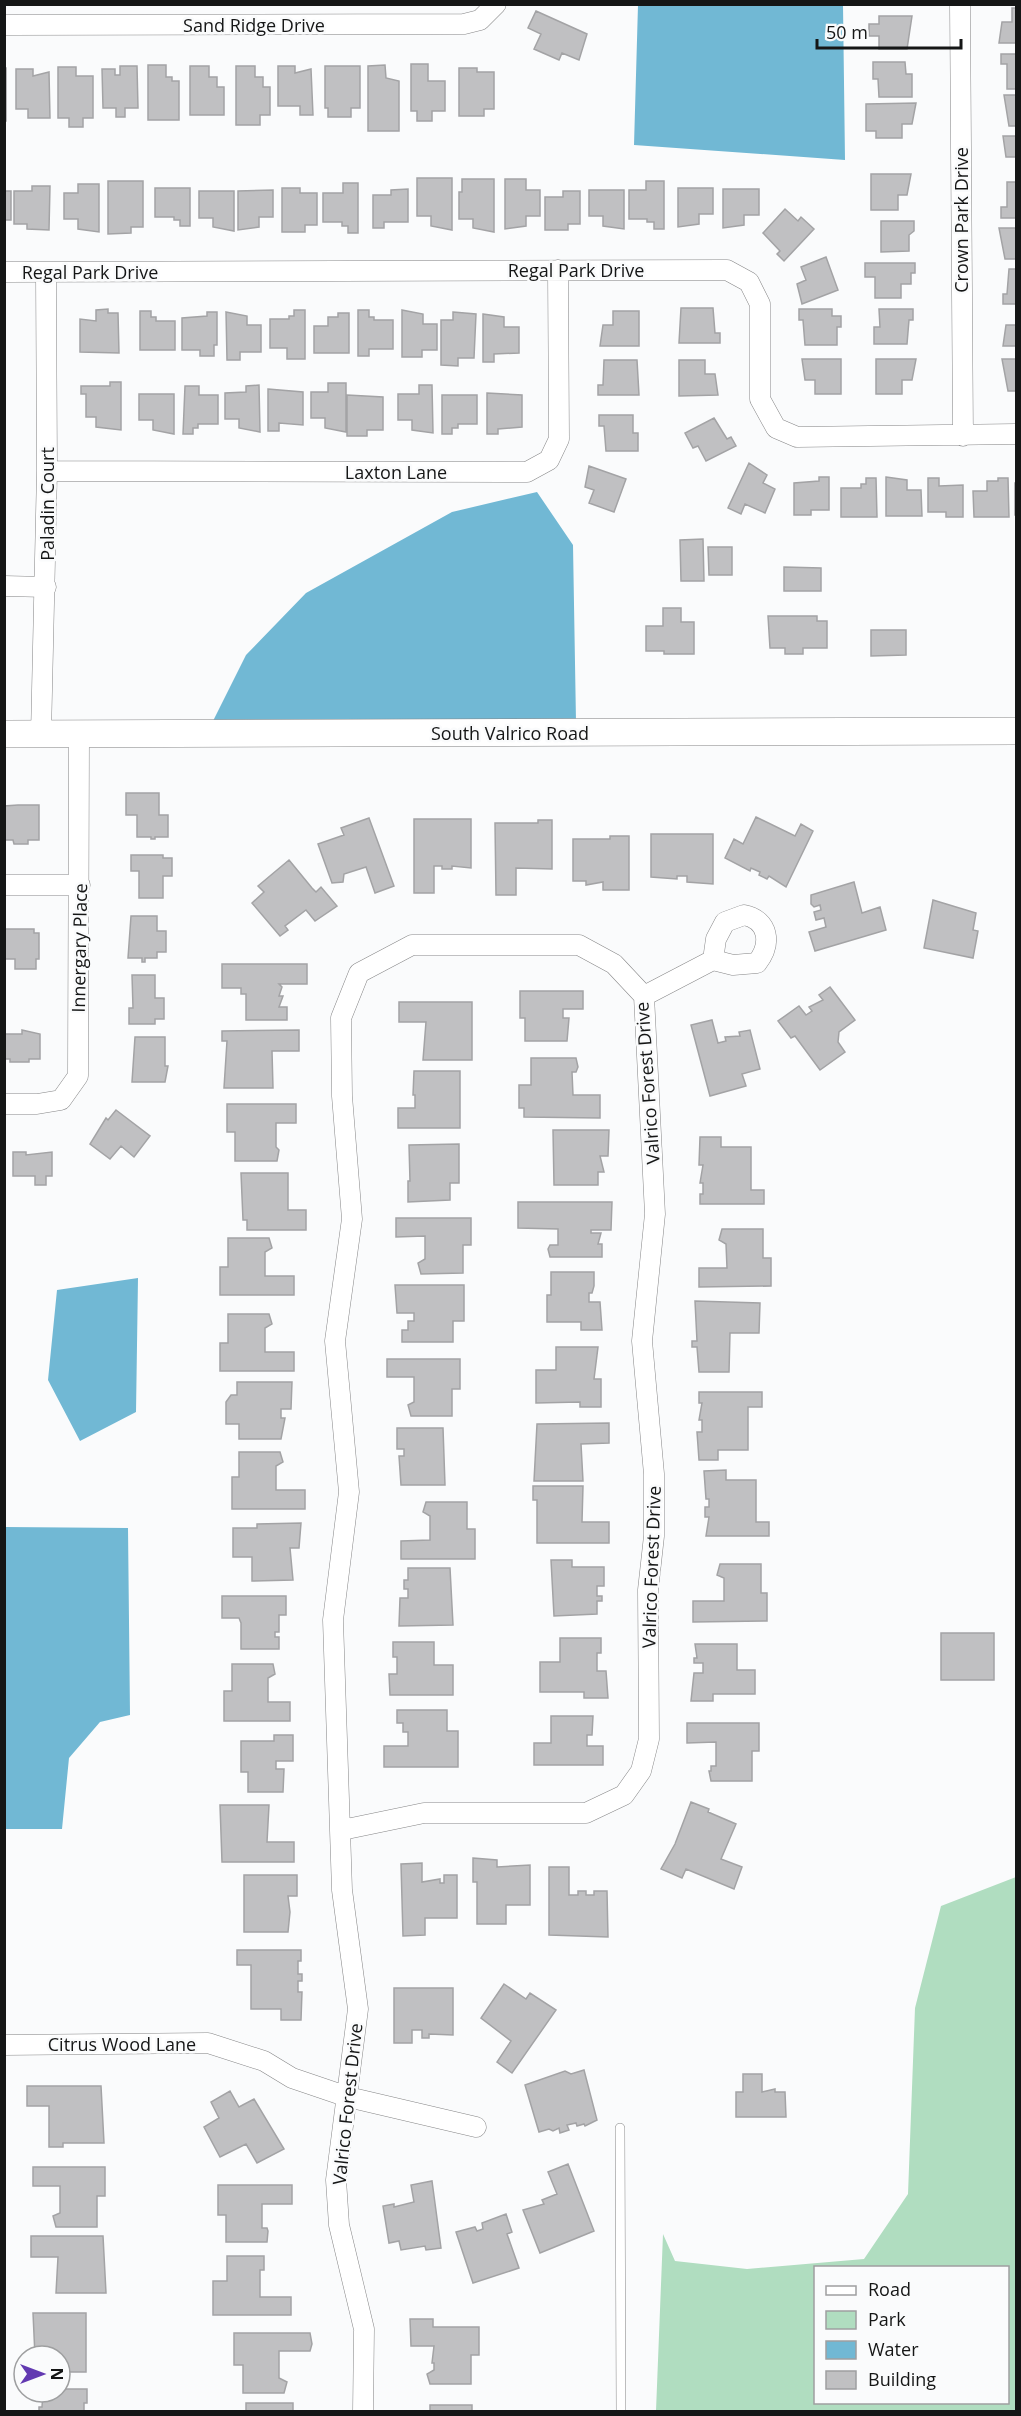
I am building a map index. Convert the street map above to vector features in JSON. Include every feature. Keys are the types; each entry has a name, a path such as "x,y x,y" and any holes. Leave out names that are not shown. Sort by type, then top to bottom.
{"street":[{"name":"Sand Ridge Drive","path":"4,25 464,24 480,20 496,4"},
{"name":"Crown Park Drive","path":"960,4 963,436"},
{"name":"Laxton Lane","path":"47,471 526,472 549,460 559,439 558,270"},
{"name":"Regal Park Drive","path":"4,272 727,270 749,282 760,304 760,399 776,428 797,437 1017,434"},
{"name":"Paladin Court","path":"41,735 46,586 46,273"},
{"path":"4,586 46,586"},
{"name":"South Valrico Road","path":"4,734 1017,731"},
{"name":"Innergary Place","path":"4,1104 37,1104 61,1100 78,1076 79,734"},
{"path":"4,885 80,885"},
{"name":"Valrico Forest Drive","path":"342,1830 424,1813 586,1813 624,1795 641,1771 649,1739 648,1590 654,1536 654,1484 642,1341 655,1214 644,996 614,964 579,945 412,945 359,973 341,1018 342,1096 352,1219 335,1341 349,1492 333,1620 342,1830 342,1890 358,2009 336,2180 339,2225 364,2329 363,2412"},
{"path":"644,996 713,960"},
{"name":"Citrus Wood Lane","path":"4,2044 208,2043 264,2061 292,2078 348,2097 476,2127"}],"lane":[{"path":"620,2128 621,2412"}],"green space":[{"path":"1016,1877 1016,2411 656,2411 663,2234 675,2261 747,2269 864,2259 908,2194 915,2008 941,1906"}],"water":[{"path":"638,5 843,5 845,160 634,145"},
{"path":"537,492 573,545 576,722 212,723 246,655 306,593 452,512"},
{"path":"138,1278 136,1412 80,1441 48,1380 57,1290"},
{"path":"5,1527 128,1528 130,1715 100,1722 69,1758 62,1829 5,1829"}],"building":[{"path":"1012,8 1016,8 1016,43 999,43 1002,22 1012,22"},
{"path":"536,11 587,34 579,60 562,53 559,60 534,49 541,34 528,28"},
{"path":"879,16 912,16 907,49 879,49 879,36 869,36 869,24 879,24"},
{"path":"1001,54 1016,54 1016,89 1007,89 1007,64 1001,64"},
{"path":"873,62 905,62 906,74 912,74 912,97 879,97 878,79 873,79"},
{"path":"411,64 428,64 428,81 445,81 445,111 432,111 432,121 417,121 417,111 411,111"},
{"path":"148,65 166,65 166,77 172,77 172,81 179,81 179,120 148,120"},
{"path":"385,65 386,78 399,81 399,131 368,131 368,66"},
{"path":"120,66 137,66 138,108 125,108 125,117 116,117 116,108 103,108 102,69 115,69 115,75 120,75"},
{"path":"190,66 209,66 209,77 217,77 217,87 224,87 224,115 190,115"},
{"path":"236,66 255,66 255,77 263,77 263,87 270,87 270,115 260,115 260,125 236,125"},
{"path":"278,66 295,66 295,73 311,69 313,115 300,115 300,106 278,106"},
{"path":"325,66 360,66 360,108 351,108 351,117 328,117 328,108 325,108"},
{"path":"58,67 76,67 76,76 93,76 93,118 83,118 83,127 69,127 69,118 58,118"},
{"path":"4,68 6,68 6,121 4,121"},
{"path":"459,68 477,68 477,72 494,72 494,109 484,109 484,116 459,116"},
{"path":"16,69 33,69 33,76 49,72 50,118 28,118 28,109 16,109"},
{"path":"1004,95 1016,95 1016,126 1009,126"},
{"path":"916,103 912,124 902,124 902,138 876,138 876,131 866,131 866,104"},
{"path":"1003,136 1016,136 1016,157 1006,157"},
{"path":"871,174 911,174 907,195 898,195 898,210 871,210"},
{"path":"417,178 452,178 452,230 431,226 431,216 417,216"},
{"path":"462,179 494,179 494,232 473,228 473,219 459,219 459,192 462,192"},
{"path":"505,179 526,179 526,190 540,190 540,216 526,216 526,226 505,229"},
{"path":"108,181 143,181 143,227 131,227 131,233 108,234"},
{"path":"646,181 664,181 664,229 654,229 654,222 647,222 647,219 629,219 629,190 646,190"},
{"path":"1007,182 1016,182 1016,218 1001,218 1001,207 1007,207"},
{"path":"343,183 358,183 358,233 348,233 348,226 342,226 342,222 323,222 323,193 343,193"},
{"path":"78,184 99,184 99,232 78,229 78,219 64,219 64,193 78,193"},
{"path":"32,186 50,186 49,230 27,229 27,224 14,224 14,191 32,191"},
{"path":"155,188 190,188 190,226 180,226 180,220 174,220 174,217 155,217"},
{"path":"282,188 300,188 300,193 317,193 317,225 305,225 305,232 282,232"},
{"path":"678,188 713,188 713,214 699,214 699,224 678,227"},
{"path":"408,189 408,222 384,222 384,228 373,228 373,195 391,195 391,190"},
{"path":"723,189 759,189 759,215 744,215 744,225 723,228"},
{"path":"273,190 273,217 259,217 259,227 238,230 238,191"},
{"path":"589,190 624,190 624,229 603,226 603,216 589,216"},
{"path":"4,191 11,191 11,220 4,220"},
{"path":"199,191 234,191 234,231 213,227 213,218 199,218"},
{"path":"563,191 580,191 580,224 568,224 568,230 545,230 545,197 563,197"},
{"path":"785,209 798,221 801,217 814,229 784,261 777,254 780,251 763,233"},
{"path":"881,221 914,221 914,231 909,235 909,251 881,252"},
{"path":"999,228 1016,228 1016,259 1005,259"},
{"path":"826,257 838,290 802,304 797,284 806,280 801,267"},
{"path":"865,263 915,263 915,273 911,273 911,284 901,284 901,298 875,298 875,277 865,277"},
{"path":"1009,269 1016,269 1016,304 1003,304 1003,294 1007,294"},
{"path":"681,308 713,308 715,333 720,333 720,343 679,343"},
{"path":"108,309 108,313 118,313 119,353 80,352 80,319 96,321 96,310"},
{"path":"799,309 832,309 832,316 841,316 841,327 837,327 837,345 805,345 803,320 799,320"},
{"path":"879,309 913,309 913,320 909,320 907,344 874,344 874,327 880,327"},
{"path":"294,310 305,310 305,359 287,359 287,348 270,348 270,319 289,319 289,316 294,316"},
{"path":"358,310 369,310 369,317 374,317 374,320 393,320 393,349 369,349 369,356 358,356"},
{"path":"402,310 423,314 423,324 437,324 437,350 422,350 422,357 402,357"},
{"path":"140,311 151,311 151,317 156,317 156,321 175,321 175,350 140,350"},
{"path":"613,311 639,311 639,346 600,346 603,325 613,325"},
{"path":"207,312 217,312 217,345 214,345 214,356 200,356 200,350 182,350 182,318 207,316"},
{"path":"226,312 247,316 247,325 261,325 261,352 240,352 240,360 227,360"},
{"path":"453,312 476,314 474,358 458,358 458,366 441,365 441,320 453,320"},
{"path":"338,313 349,313 349,353 314,353 314,326 328,326 328,317 338,317"},
{"path":"483,314 504,317 504,327 519,327 519,353 494,354 494,362 483,362"},
{"path":"1006,325 1016,325 1016,346 1003,346"},
{"path":"802,359 841,359 841,394 815,394 815,380 805,380"},
{"path":"876,359 916,359 912,380 902,380 902,394 876,394"},
{"path":"1002,359 1016,359 1016,391 1008,391"},
{"path":"604,360 637,360 639,395 598,395 598,385 603,385"},
{"path":"679,360 705,360 705,374 715,374 718,395 679,396"},
{"path":"110,382 121,382 121,430 96,427 96,417 86,417 86,394 81,394 81,386 110,386"},
{"path":"328,383 346,383 346,432 325,428 325,418 311,418 311,392 328,392"},
{"path":"259,385 260,432 239,428 239,419 225,419 225,393 246,392 246,386"},
{"path":"419,385 432,385 433,433 412,430 412,420 398,420 398,394 419,394"},
{"path":"185,386 199,386 199,395 218,395 218,424 198,424 198,428 193,428 193,434 183,434"},
{"path":"268,389 303,392 303,425 279,423 279,431 268,431"},
{"path":"487,393 522,395 522,427 498,429 498,434 487,434"},
{"path":"139,394 174,394 174,434 153,430 153,420 139,420"},
{"path":"347,395 383,397 383,430 367,430 367,436 347,436"},
{"path":"442,395 477,395 477,424 458,424 458,428 452,428 452,434 442,434"},
{"path":"599,415 633,415 633,433 638,433 638,451 606,451 604,426 599,426"},
{"path":"714,418 727,439 731,437 736,446 706,461 698,446 693,448 685,433"},
{"path":"749,463 767,475 763,483 775,489 765,513 745,504 741,514 728,508"},
{"path":"589,466 626,479 614,512 589,503 594,490 585,487"},
{"path":"819,477 829,477 829,510 811,510 811,515 794,515 794,483 819,481"},
{"path":"886,477 907,480 907,490 921,490 922,516 886,516"},
{"path":"866,478 876,478 877,517 841,517 841,488 861,488 861,484 866,484"},
{"path":"928,478 939,478 939,486 963,485 963,517 946,517 946,512 928,512"},
{"path":"998,478 1008,478 1009,517 974,517 973,491 987,491 987,481 998,481"},
{"path":"1016,483 1016,515 1015,515"},
{"path":"703,539 704,581 681,581 680,540"},
{"path":"708,547 732,547 732,575 709,575"},
{"path":"784,567 821,568 821,591 784,591"},
{"path":"663,608 681,608 681,622 694,622 694,654 664,654 664,651 646,651 646,626 663,626"},
{"path":"768,616 817,616 817,621 827,621 827,648 803,648 803,654 785,654 785,648 770,648"},
{"path":"871,630 906,630 906,655 871,656"},
{"path":"126,793 159,793 159,815 168,815 168,837 151,839 151,837 137,837 137,815 126,815"},
{"path":"39,805 39,840 28,840 28,844 14,844 13,840 4,840 4,806"},
{"path":"756,817 795,836 801,824 813,831 786,887 769,876 767,879 759,875 760,872 751,868 750,871 725,858 734,839 743,844"},
{"path":"369,818 394,886 375,893 366,867 344,874 343,882 332,883 318,844 344,835 341,828"},
{"path":"414,819 471,819 471,868 452,866 452,869 442,869 442,866 434,866 434,893 414,893"},
{"path":"538,820 552,820 552,869 516,868 516,895 496,895 495,823 538,823"},
{"path":"651,834 713,834 713,884 687,882 687,876 677,876 677,879 651,877"},
{"path":"610,836 629,836 629,890 603,890 603,882 586,885 586,881 573,881 573,839 610,839"},
{"path":"131,855 163,855 163,858 172,858 172,876 163,876 163,898 139,898 139,871 131,871"},
{"path":"289,860 316,892 321,887 337,906 315,921 306,910 285,926 288,930 280,936 252,903 264,892 258,886"},
{"path":"854,882 862,913 880,907 886,930 815,951 809,932 826,927 824,918 816,920 814,912 821,910 820,905 814,907 811,904 811,895"},
{"path":"933,900 976,913 973,930 978,931 973,958 924,948"},
{"path":"131,916 157,916 157,931 166,931 166,952 157,952 157,958 145,958 145,962 142,962 142,958 128,958"},
{"path":"4,929 34,929 34,933 39,933 39,959 36,959 36,969 15,969 15,959 4,959"},
{"path":"222,964 307,964 307,984 279,984 282,987 279,996 283,996 279,1007 287,1007 287,1020 246,1020 246,994 241,994 241,988 222,988"},
{"path":"132,975 155,975 155,998 164,998 164,1019 155,1019 155,1024 129,1024 129,1008 133,1008"},
{"path":"830,987 855,1020 839,1032 838,1042 845,1052 820,1070 795,1036 791,1038 778,1021 799,1006 806,1015 812,1011 809,1007 823,1000 819,995"},
{"path":"520,991 583,991 583,1009 563,1009 563,1018 569,1018 567,1041 525,1041 525,1018 520,1018"},
{"path":"399,1002 472,1002 472,1060 423,1060 426,1022 399,1022"},
{"path":"712,1020 718,1043 726,1041 725,1037 740,1036 739,1032 750,1030 760,1069 742,1074 746,1086 710,1096 691,1025"},
{"path":"22,1030 40,1034 40,1059 29,1059 29,1062 10,1062 10,1059 4,1059 4,1034 22,1034"},
{"path":"299,1030 299,1051 272,1051 273,1088 224,1088 227,1041 222,1041 222,1031"},
{"path":"135,1037 165,1037 165,1066 168,1066 165,1082 132,1082"},
{"path":"531,1058 576,1058 578,1067 576,1072 572,1072 573,1095 600,1095 600,1118 524,1117 524,1108 519,1108 519,1085 531,1085"},
{"path":"414,1071 460,1071 460,1128 398,1128 398,1108 415,1108"},
{"path":"227,1104 296,1104 296,1123 276,1123 276,1147 279,1150 277,1161 235,1161 235,1132 227,1132"},
{"path":"116,1110 150,1136 134,1157 121,1146 110,1159 90,1144 106,1118 108,1120"},
{"path":"553,1130 609,1130 608,1156 600,1156 604,1172 598,1172 598,1185 554,1185"},
{"path":"700,1137 721,1137 721,1147 751,1147 751,1190 764,1190 764,1204 700,1204 700,1194 703,1194 703,1183 700,1183 703,1165 699,1165"},
{"path":"459,1144 459,1183 450,1183 450,1200 408,1202 409,1145"},
{"path":"13,1152 26,1152 26,1155 52,1152 52,1176 46,1176 46,1185 35,1185 35,1176 13,1176"},
{"path":"241,1173 288,1173 288,1210 306,1210 306,1230 247,1230 247,1220 243,1220"},
{"path":"518,1202 612,1202 611,1230 591,1230 591,1233 601,1233 598,1244 602,1244 602,1257 550,1257 548,1249 550,1245 558,1245 558,1229 518,1228"},
{"path":"396,1218 471,1218 471,1245 463,1245 463,1273 421,1274 418,1263 425,1259 425,1236 396,1237"},
{"path":"722,1229 763,1229 763,1258 771,1258 771,1286 699,1287 699,1268 727,1268 726,1244 719,1240"},
{"path":"228,1238 269,1238 272,1248 265,1252 265,1276 294,1276 294,1295 220,1295 220,1267 228,1267"},
{"path":"551,1272 594,1272 594,1286 592,1293 589,1293 589,1302 600,1302 602,1330 581,1330 581,1322 547,1322 547,1295 551,1295"},
{"path":"395,1285 464,1285 464,1321 453,1321 453,1342 402,1342 402,1330 408,1330 408,1321 414,1321 414,1313 397,1313"},
{"path":"695,1301 760,1303 759,1333 730,1333 729,1372 699,1372 697,1347 692,1347 692,1341 697,1341"},
{"path":"228,1314 269,1314 272,1324 265,1328 265,1352 294,1352 294,1371 220,1371 220,1343 228,1343"},
{"path":"556,1347 598,1347 594,1379 601,1379 601,1407 580,1407 580,1402 536,1403 536,1370 556,1370"},
{"path":"387,1359 460,1359 460,1389 452,1389 452,1416 411,1416 408,1405 414,1402 414,1377 387,1377"},
{"path":"237,1382 292,1382 291,1409 281,1409 281,1418 285,1418 281,1439 239,1439 239,1424 226,1424 226,1402 231,1395 237,1395"},
{"path":"699,1392 762,1392 762,1407 748,1407 748,1450 718,1450 718,1460 699,1460 697,1432 702,1432 702,1420 699,1420 702,1403 699,1403"},
{"path":"609,1423 609,1443 581,1444 583,1481 534,1481 537,1424"},
{"path":"397,1428 443,1428 445,1485 401,1485 399,1456 404,1456 404,1449 397,1449"},
{"path":"239,1452 280,1452 283,1462 276,1466 276,1490 305,1490 305,1509 232,1509 232,1477 239,1477"},
{"path":"726,1470 726,1480 756,1480 756,1522 769,1522 769,1536 706,1536 709,1517 705,1517 705,1507 709,1507 709,1499 706,1499 704,1471"},
{"path":"533,1486 583,1486 582,1522 609,1522 609,1543 537,1543 537,1500 533,1500"},
{"path":"426,1502 467,1502 467,1529 475,1529 475,1559 401,1559 401,1541 430,1540 430,1516 423,1512"},
{"path":"301,1523 299,1548 290,1548 293,1580 252,1581 252,1557 233,1557 233,1528 257,1528 257,1524"},
{"path":"551,1560 572,1560 572,1567 604,1567 604,1586 597,1586 597,1596 602,1596 602,1601 597,1601 597,1614 554,1616"},
{"path":"720,1564 761,1564 761,1593 767,1593 767,1621 693,1622 693,1601 724,1601 724,1578 717,1575"},
{"path":"408,1568 450,1568 453,1625 399,1626 400,1598 408,1598 408,1589 404,1589 404,1580 408,1580"},
{"path":"222,1596 286,1596 286,1615 279,1615 279,1632 275,1632 275,1637 279,1637 279,1649 241,1649 241,1623 239,1618 222,1618"},
{"path":"941,1633 994,1633 994,1680 941,1680"},
{"path":"560,1638 601,1638 601,1653 597,1653 597,1671 606,1671 608,1698 584,1698 584,1692 540,1692 540,1662 560,1662"},
{"path":"393,1642 434,1642 434,1665 453,1665 453,1695 390,1695 389,1674 397,1674 397,1657 393,1657"},
{"path":"695,1644 737,1644 737,1670 755,1670 755,1694 713,1694 713,1701 691,1701 694,1673 703,1673 703,1663 694,1663 694,1658 697,1658"},
{"path":"232,1664 273,1664 275,1674 268,1678 268,1702 290,1702 290,1721 224,1721 224,1691 232,1691"},
{"path":"397,1710 447,1710 447,1731 458,1731 458,1767 384,1767 384,1746 408,1746 408,1732 403,1732 403,1723 397,1723"},
{"path":"551,1716 593,1716 592,1735 587,1735 587,1746 603,1746 603,1765 534,1765 534,1743 551,1743"},
{"path":"687,1723 759,1723 759,1751 752,1751 752,1781 711,1781 709,1771 711,1771 711,1766 716,1766 716,1742 687,1743"},
{"path":"274,1735 293,1735 293,1761 276,1761 276,1769 284,1769 283,1792 248,1792 248,1772 241,1772 241,1741 274,1741"},
{"path":"691,1802 736,1824 721,1859 742,1867 734,1889 686,1869 682,1878 661,1869 675,1844"},
{"path":"220,1805 269,1805 267,1842 294,1842 294,1862 222,1862"},
{"path":"473,1858 497,1860 497,1867 530,1865 530,1905 506,1905 506,1924 477,1924 477,1882 473,1882"},
{"path":"422,1863 422,1882 440,1879 440,1883 444,1883 444,1875 457,1875 457,1918 425,1918 425,1935 403,1936 401,1864"},
{"path":"549,1867 569,1867 569,1895 578,1895 578,1891 586,1891 586,1895 594,1895 594,1891 607,1891 608,1937 549,1935"},
{"path":"244,1875 297,1875 297,1896 288,1896 290,1912 288,1932 244,1932"},
{"path":"237,1950 301,1950 298,1974 302,1974 302,1981 298,1981 298,1992 302,1992 301,2020 281,2020 281,2009 251,2009 251,1965 237,1965"},
{"path":"504,1984 526,1999 530,1993 556,2010 512,2073 497,2062 511,2041 481,2018"},
{"path":"394,1988 453,1988 453,2035 429,2034 429,2038 422,2038 422,2030 412,2030 412,2043 394,2043"},
{"path":"584,2070 597,2120 585,2126 584,2124 577,2126 576,2123 567,2125 569,2130 560,2133 559,2128 539,2132 525,2085 565,2071 571,2074"},
{"path":"743,2074 762,2074 762,2092 775,2089 775,2092 785,2092 786,2117 736,2117 736,2092 743,2092"},
{"path":"27,2086 101,2086 104,2143 63,2143 63,2147 49,2147 49,2106 27,2106"},
{"path":"230,2091 239,2107 254,2099 284,2149 257,2163 246,2144 220,2157 204,2127 219,2118 211,2102"},
{"path":"568,2164 594,2231 540,2253 523,2210 544,2204 542,2200 557,2194 548,2172"},
{"path":"33,2167 105,2167 105,2196 97,2196 97,2227 56,2227 53,2216 60,2213 60,2186 33,2186"},
{"path":"432,2181 441,2248 426,2250 425,2246 401,2250 399,2241 389,2243 383,2206 394,2204 394,2207 414,2202 411,2185"},
{"path":"218,2185 292,2185 292,2204 262,2204 262,2228 267,2228 267,2242 226,2242 226,2215 218,2215"},
{"path":"506,2214 512,2232 507,2234 519,2268 473,2283 456,2232 475,2227 477,2231 483,2229 482,2223"},
{"path":"31,2236 103,2236 106,2293 56,2293 58,2257 31,2257"},
{"path":"227,2256 264,2256 264,2270 260,2270 260,2297 291,2297 291,2315 213,2315 213,2281 227,2281"},
{"path":"33,2313 86,2313 86,2372 72,2372 72,2344 34,2344"},
{"path":"410,2319 433,2319 433,2327 479,2327 479,2355 471,2355 471,2384 430,2384 427,2374 434,2370 434,2363 432,2363 434,2346 411,2346"},
{"path":"234,2333 310,2333 312,2344 310,2351 279,2351 279,2378 287,2382 284,2393 243,2393 243,2365 234,2365"},
{"path":"72,2389 87,2389 87,2403 84,2403 84,2412 39,2412 39,2407 42,2407 42,2404 72,2404"},
{"path":"246,2403 293,2403 293,2412 246,2412"},
{"path":"430,2405 472,2405 472,2412 430,2412"}]}
